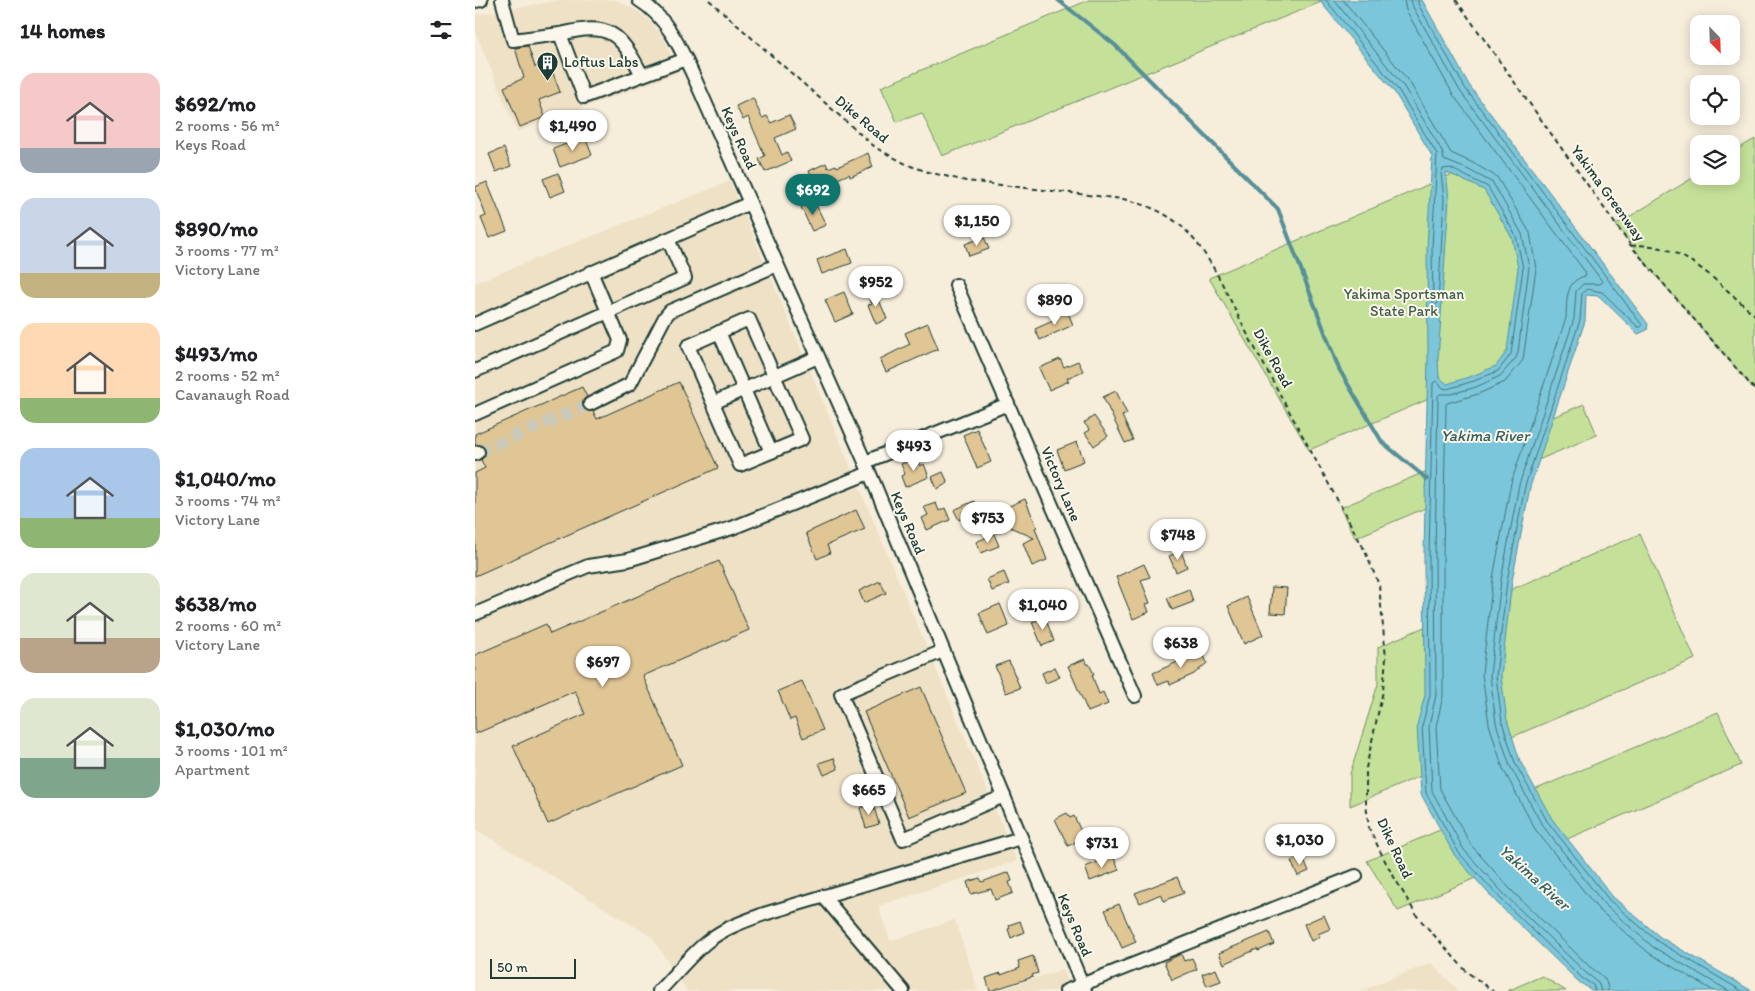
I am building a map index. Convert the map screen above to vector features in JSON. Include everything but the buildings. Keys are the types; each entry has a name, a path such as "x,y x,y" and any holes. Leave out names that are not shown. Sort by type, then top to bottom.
{"street":[{"path":"475,1 481,0"},
{"path":"503,0 513,40 592,28 619,38 629,49 642,75"},
{"name":"Keys Road","path":"639,0 651,7 678,42 686,59 867,468 1084,988"},
{"path":"559,34 584,97 686,59"},
{"path":"475,324 749,203"},
{"path":"475,371 685,278 668,239"},
{"path":"590,404 630,384 665,317 670,311 777,264"},
{"path":"475,414 617,351 620,340 591,272"},
{"name":"Victory Lane","path":"956,286 1135,696"},
{"path":"749,319 774,376 802,438 740,465 688,346 749,319"},
{"path":"719,332 771,452"},
{"path":"713,403 818,357"},
{"path":"475,614 588,566 628,560 731,528 1008,404"},
{"path":"943,651 841,694 903,839 1004,796"},
{"path":"659,991 707,941 719,933 764,914 1021,838"},
{"path":"1066,991 1084,988 1356,876"},
{"path":"823,896 903,991"}],"path":[{"name":"Dike Road","path":"709,0 876,148 908,165 966,181 1123,199 1144,204 1163,212 1190,235 1208,258 1240,321 1364,549 1379,586 1386,658 1383,691 1366,768 1366,804 1369,828 1387,865 1417,916 1467,972 1493,991"},
{"name":"Yakima Greenway","path":"1455,0 1631,246 1755,390"},
{"path":"1631,246 1641,244 1670,251 1700,268 1755,316"}],"shaded area":[{"path":"562,0 616,0 636,10 646,17 660,33 678,73 517,132 475,31 475,15"},
{"path":"730,181 1017,861 878,906 890,941 955,920 978,991 687,991 652,937 475,829 475,283"},
{"path":"1431,963 1459,991 1360,991"},
{"path":"1063,969 1072,991 996,991"}],"green space":[{"path":"1089,0 1326,0 942,156 922,113 897,122 881,87"},
{"path":"1755,139 1755,390 1658,278 1616,225 1690,180 1690,185 1740,185 1740,148"},
{"name":"Yakima Sportsman State Park","path":"1479,163 1558,344 1309,450 1209,278"},
{"path":"1584,404 1597,435 1355,538 1340,508"},
{"path":"1640,534 1695,659 1350,806 1350,774 1378,684 1378,647"},
{"path":"1718,712 1741,765 1398,911 1367,861"},
{"path":"1542,976 1566,991 1507,991"}],"water":[{"name":"Yakima River","path":"1319,0 1422,0 1469,85 1648,324 1647,330 1638,334 1599,296 1586,295 1585,321 1530,487 1512,581 1501,676 1507,720 1520,761 1552,819 1613,897 1660,937 1752,991 1593,991 1579,982 1497,903 1455,856 1421,794 1417,725 1425,695 1424,555 1428,354 1427,248 1432,156 1395,93","holes":["1446,172 1484,190 1512,238 1518,268 1507,351 1496,366 1447,384 1439,377 1438,359 1449,199"]}],"waterway":[{"path":"1058,0 1115,45 1278,209 1339,369 1382,442 1427,479"}],"tunnel":[{"path":"478,452 590,404"}],"place":[{"name":"Loftus Labs","path":"548,81"}]}
